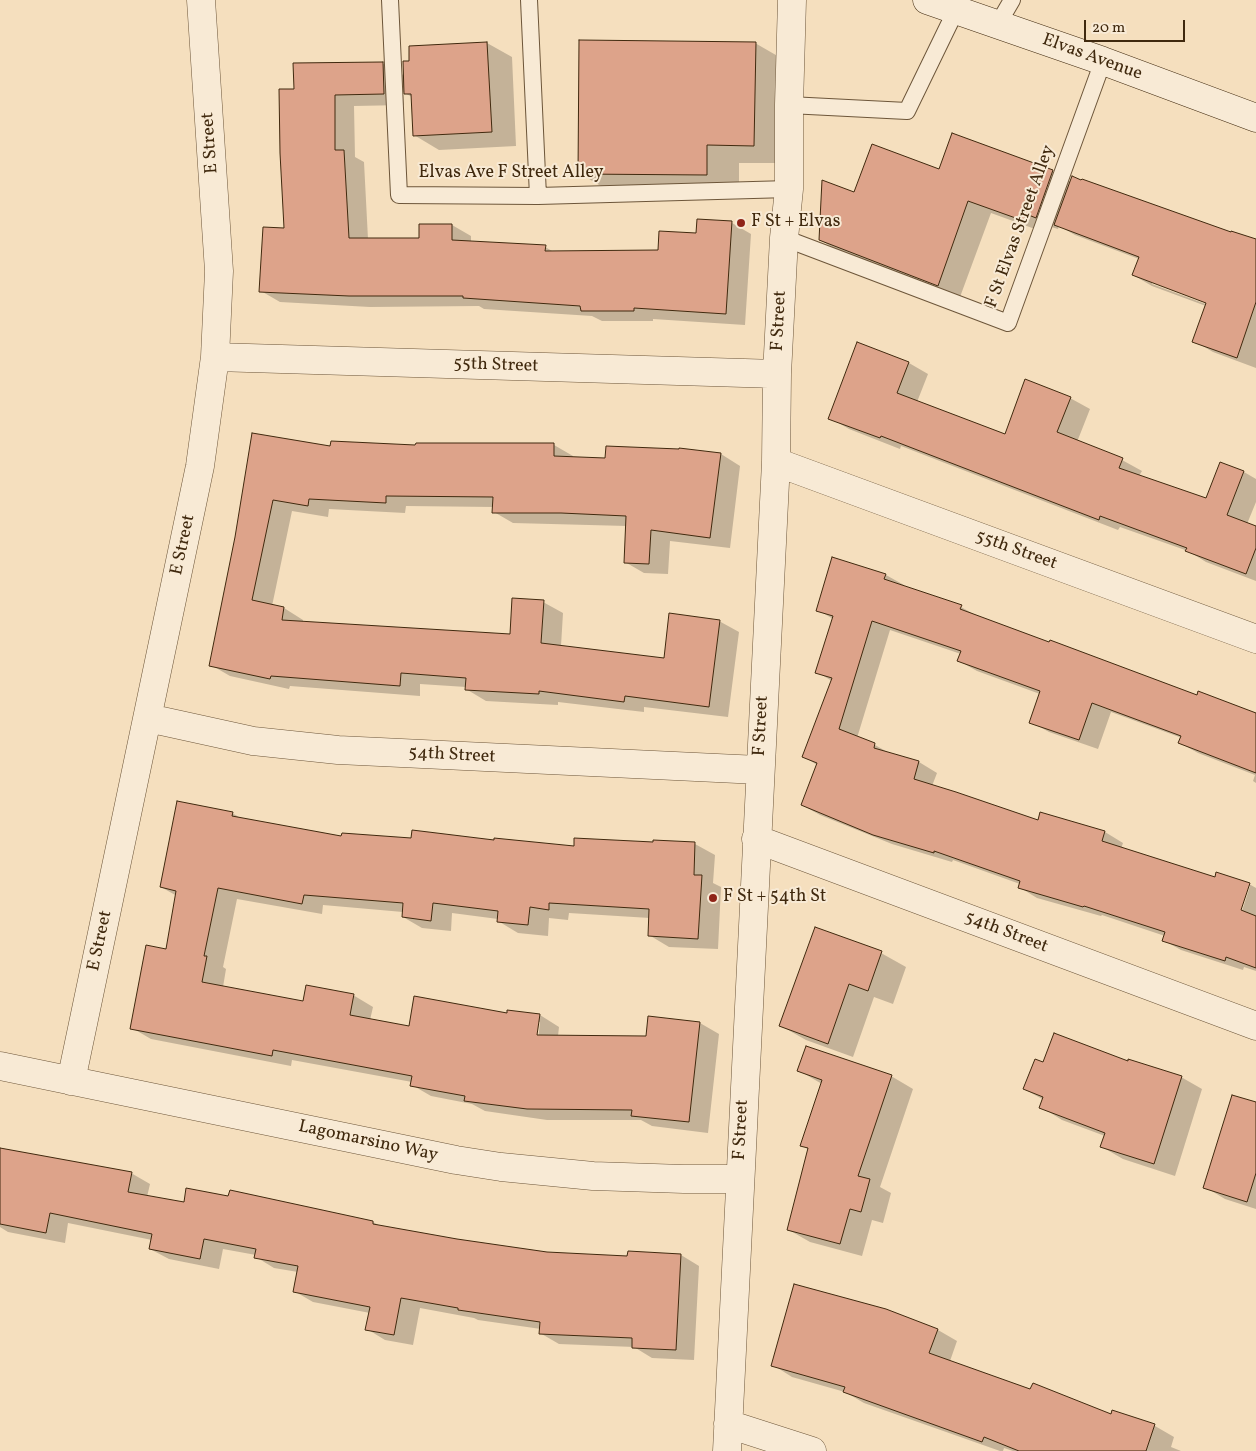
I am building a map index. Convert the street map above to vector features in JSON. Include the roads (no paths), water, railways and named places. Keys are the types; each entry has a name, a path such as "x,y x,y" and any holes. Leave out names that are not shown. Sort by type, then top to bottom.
{"street":[{"name":"E Street","path":"71,1081 200,466 215,357 219,271 201,0"},
{"name":"F Street","path":"727,1451 759,770 776,462 778,374 788,189 792,0"},
{"name":"Elvas Avenue","path":"927,0 1103,61 1256,118"},
{"name":"55th Street","path":"215,357 778,374"},
{"name":"55th Street","path":"776,462 1256,639"},
{"name":"54th Street","path":"148,718 253,741 338,750 759,770"},
{"name":"54th Street","path":"756,839 1256,1026"},
{"name":"Lagomarsino Way","path":"0,1066 456,1160 501,1167 593,1176 740,1179"},
{"path":"728,1424 812,1451"}],"lane":[{"name":"Elvas Ave F Street Alley","path":"390,0 399,195 538,196 788,189"},
{"path":"529,0 538,196"},
{"path":"998,24 1012,0"},
{"path":"789,105 907,110 956,10"},
{"name":"F St Elvas Street Alley","path":"784,238 1008,323 1103,61"}],"place":[{"name":"F St + Elvas","path":"741,223"},
{"name":"F St + 54th St","path":"713,898"}]}
